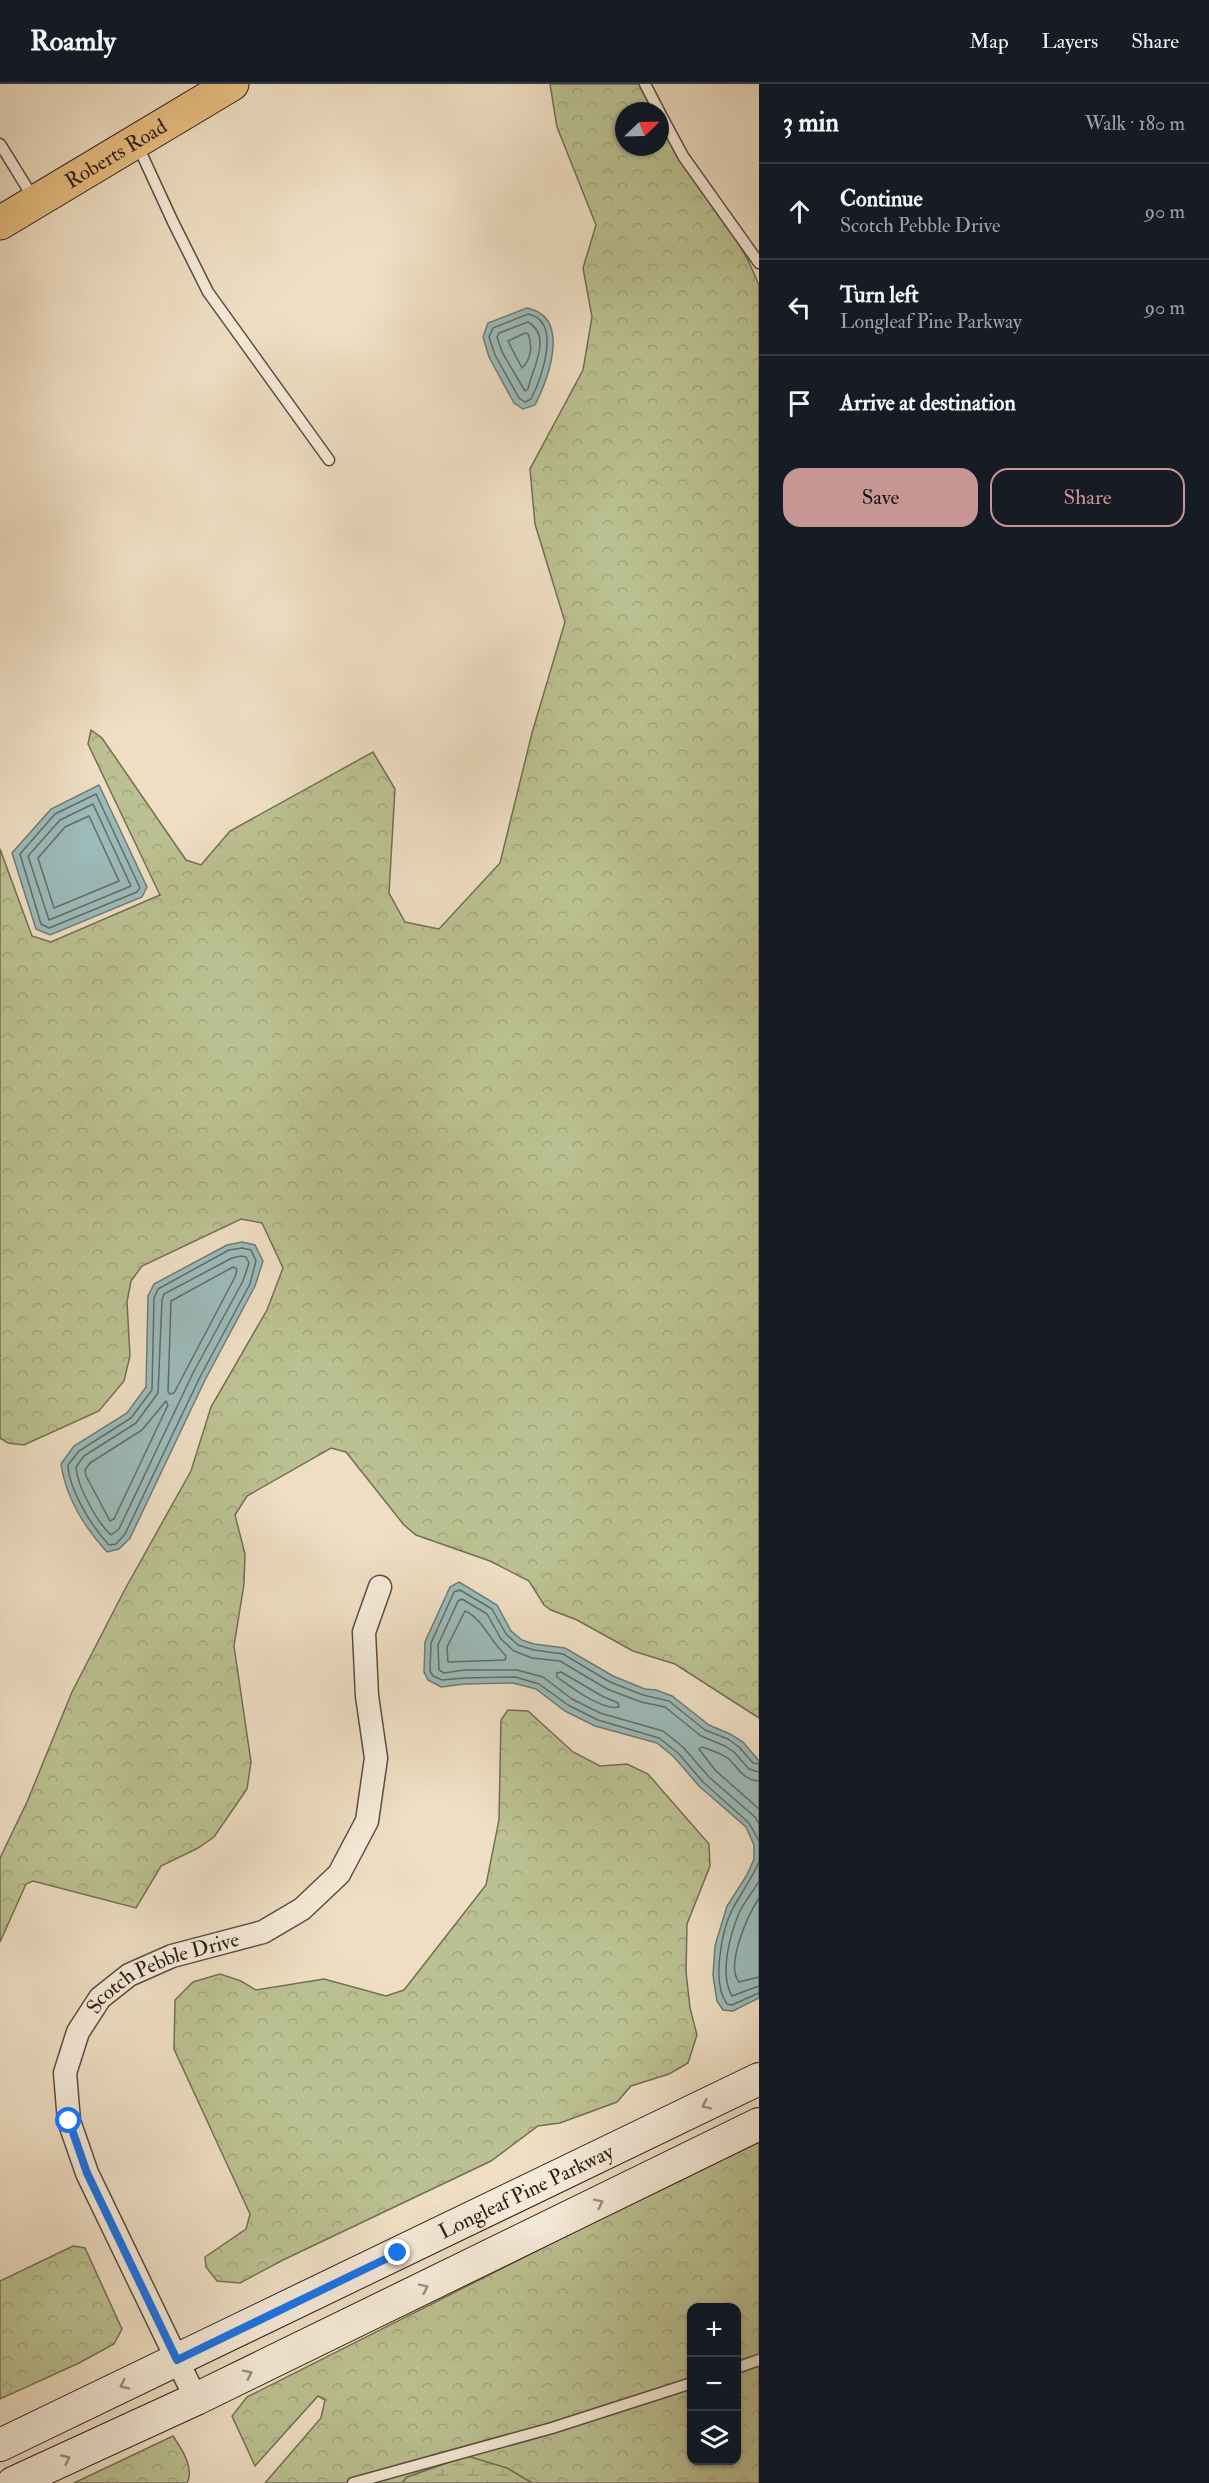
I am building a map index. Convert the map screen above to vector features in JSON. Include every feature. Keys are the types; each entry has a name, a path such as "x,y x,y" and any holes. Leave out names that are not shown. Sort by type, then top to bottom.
{"main road":[{"name":"Roberts Road","path":"1,219 36,201 232,84"},
{"name":"Longleaf Pine Parkway","path":"0,2445 759,2079"},
{"name":"Longleaf Pine Parkway","path":"13,2483 196,2399 759,2124"}],"street":[{"name":"Scotch Pebble Drive","path":"196,2399 87,2173 69,2121 65,2073 78,2032 100,1998 129,1975 172,1956 263,1932 302,1909 339,1875 367,1821 375,1758 367,1696 364,1632 380,1587"}],"lane":[{"path":"645,84 655,102"},
{"path":"669,129 683,156 759,263"},
{"path":"136,141 208,292 329,460"},
{"path":"0,144 36,201"},
{"path":"741,2366 759,2360"},
{"path":"353,2483 552,2428 687,2385"}],"green space":[{"path":"550,84 646,84 656,102 615,102 615,156 669,156 669,124 748,260 759,285 759,1718 675,1664 633,1651 577,1620 551,1610 544,1605 529,1581 490,1561 416,1535 404,1525 346,1452 331,1448 247,1496 235,1515 245,1554 244,1584 234,1646 251,1762 247,1789 214,1837 198,1848 161,1866 136,1908 33,1881 26,1884 0,1942 0,1858 27,1802 72,1692 124,1591 191,1471 211,1407 267,1310 283,1268 262,1223 241,1219 142,1266 131,1281 127,1302 130,1356 124,1381 99,1411 24,1445 8,1443 0,1438 0,849 32,936 51,942 160,895 88,744 91,730 102,738 186,860 201,865 230,831 373,752 395,789 389,893 405,922 439,929 500,863 532,733 565,622 535,524 530,469 583,370 592,317 583,268 596,225 557,127"},
{"path":"508,1710 528,1711 573,1752 600,1766 627,1764 648,1774 709,1844 710,1866 687,1924 686,1972 690,2008 697,2035 688,2063 669,2074 631,2086 617,2102 560,2123 538,2126 491,2161 283,2260 240,2283 217,2281 206,2267 205,2257 246,2229 250,2214 174,2049 175,2000 193,1982 220,1974 241,1981 256,1990 324,1979 386,1996 404,1990 486,1885 499,1820 501,1720"},
{"path":"759,2139 759,2483 532,2483 507,2468 407,2477 402,2483 265,2483 321,2418 325,2400 318,2396 255,2466 232,2416 247,2397"},
{"path":"73,2246 85,2248 122,2329 114,2344 79,2363 0,2399 0,2281"},
{"path":"173,2436 188,2465 187,2483 74,2483"},
{"path":"467,2456 507,2468 532,2483 402,2483 407,2477"}],"water":[{"path":"527,308 541,314 549,323 553,336 553,350 546,380 535,405 523,409 514,403 489,357 483,337 488,323"},
{"path":"99,785 147,887 142,897 50,935 36,929 12,853 51,809"},
{"path":"242,1242 255,1245 263,1261 255,1286 205,1380 130,1538 119,1549 107,1552 91,1533 72,1500 61,1464 74,1446 127,1413 146,1387 148,1296 154,1284 227,1245"},
{"path":"459,1582 497,1605 511,1631 522,1640 565,1648 613,1676 645,1689 672,1696 709,1725 743,1742 759,1761 759,1998 733,2011 723,2010 717,2001 713,1975 715,1946 727,1906 747,1875 754,1859 754,1845 746,1827 699,1786 674,1757 657,1743 595,1726 565,1711 536,1689 513,1683 441,1687 428,1680 424,1672 425,1642 450,1587"}],"route":[{"path":"69,2121 87,2173 177,2360 398,2253"}]}
